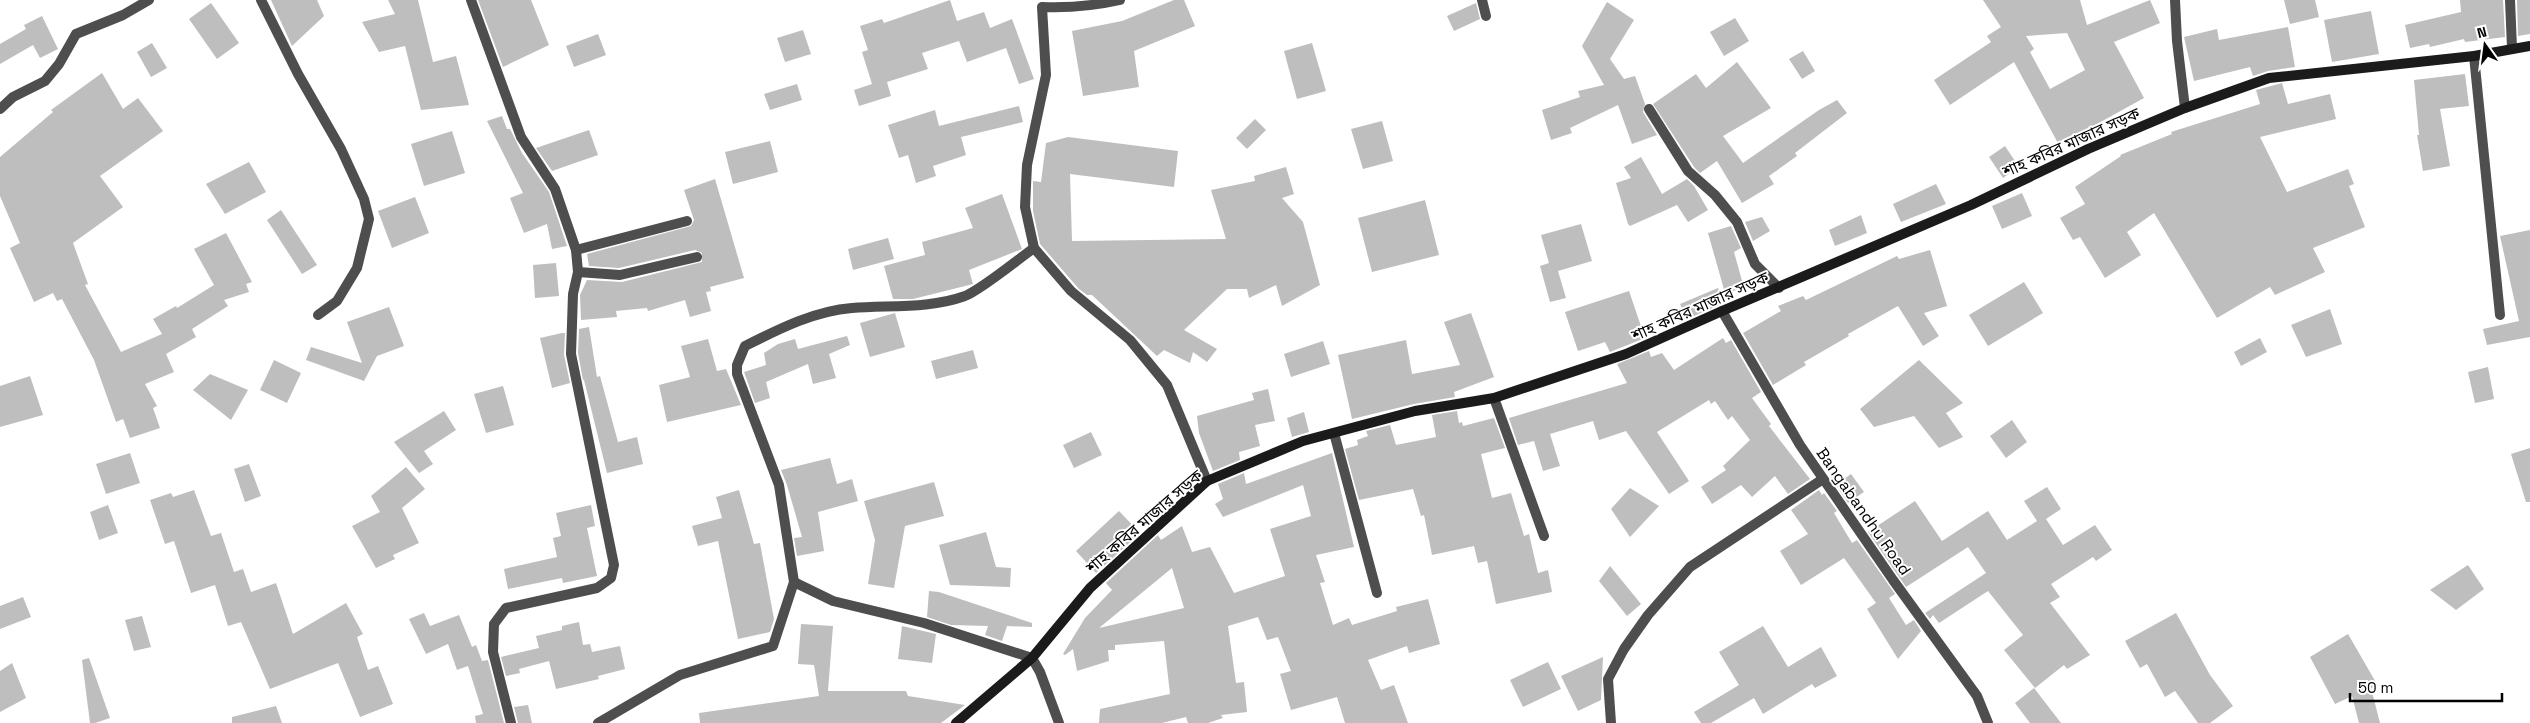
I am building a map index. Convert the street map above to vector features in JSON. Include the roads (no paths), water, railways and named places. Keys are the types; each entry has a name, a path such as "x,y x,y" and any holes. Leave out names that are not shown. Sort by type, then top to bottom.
{"street":[{"path":"0,109 13,97 45,81 59,64 76,34 123,16 149,0"},
{"path":"261,0 298,74 341,149 364,199 369,219 357,268 337,301 318,315"},
{"path":"471,0 520,137 556,189 576,250 578,272 573,294 571,354 614,565 611,578 597,588 506,608 494,624 493,652 510,723"},
{"path":"1120,0 1098,5 1064,8 1039,3 1046,75 1027,165 1025,207 1034,248 1071,291 1130,340 1167,385 1207,481"},
{"path":"1482,0 1486,16"},
{"path":"2175,0 2177,41 2185,108"},
{"path":"2510,0 2512,48"},
{"name":"শাহ কবির মাজার সড়ক","path":"956,723 1032,658 1090,588 1207,481 1303,441 1415,411 1494,398 1626,354 1971,205 2088,149 2185,108 2269,78 2474,56 2530,46"},
{"path":"2474,56 2500,315"},
{"path":"1648,109 1688,171 1715,196 1737,222 1754,264 1779,288"},
{"path":"576,250 687,220"},
{"path":"598,723 680,675 773,646 794,582 779,485 737,374 737,365 745,346 797,321 850,308 899,308 933,303 966,295 1034,248"},
{"path":"578,272 620,276 697,257"},
{"name":"Bangabandhu Road","path":"1722,311 1800,445 1977,696 1988,723"},
{"path":"1494,398 1544,536"},
{"path":"1334,432 1378,593"},
{"path":"1611,723 1608,679 1624,649 1648,615 1690,567 1823,479"},
{"path":"794,582 833,601 924,623 1032,658 1040,672 1059,723"}]}
